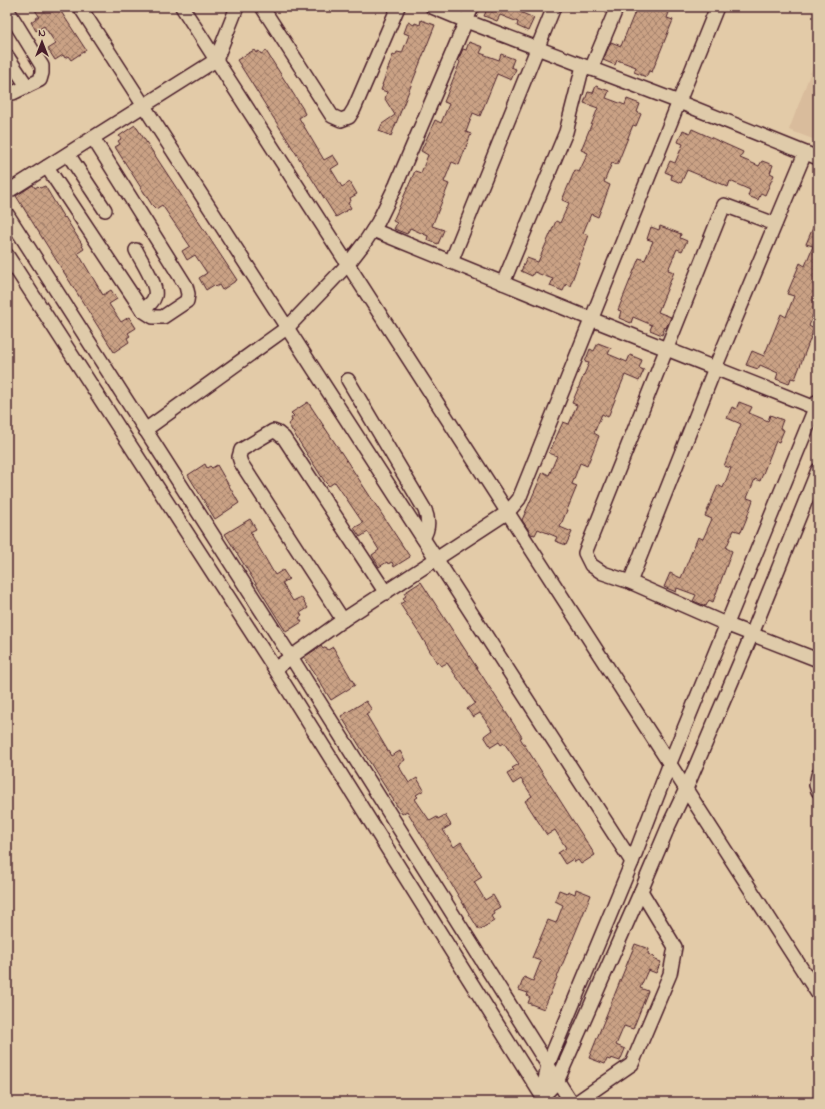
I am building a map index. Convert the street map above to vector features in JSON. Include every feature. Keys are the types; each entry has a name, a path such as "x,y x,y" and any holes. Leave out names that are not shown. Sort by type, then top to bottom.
{"street":[{"path":"80,7 632,862"},
{"path":"182,7 686,789 814,978 818,994"},
{"path":"7,192 216,60 237,7"},
{"path":"262,7 332,116 342,120 349,117 354,109 398,7"},
{"path":"432,7 679,102 818,158"},
{"path":"145,430 288,328 348,264 366,242 396,186 472,7"},
{"path":"451,262 536,48 554,7"},
{"path":"503,283 566,132 587,67 616,7"},
{"path":"275,669 342,620 386,593 508,512 519,500 717,7"},
{"path":"7,9 42,66 40,80 13,93 7,92"},
{"path":"7,56 27,86"},
{"path":"47,167 142,310 153,318 163,318 187,301 188,294 186,286 93,138"},
{"path":"630,582 715,368 805,153"},
{"path":"68,154 105,210"},
{"path":"775,224 724,205 585,553 591,565 603,572 630,582 728,625 818,660"},
{"path":"7,214 291,657 548,1064 557,1082 570,1102"},
{"path":"373,230 666,349 817,406 670,764 632,862 548,1064 544,1099"},
{"path":"136,250 155,286 155,296 151,304 142,310"},
{"path":"7,255 275,669 544,1099"},
{"path":"348,380 425,510 428,519 428,527 423,538"},
{"path":"342,620 241,463 239,457 241,450 273,431 284,438 386,593"},
{"path":"544,1099 557,1082 642,891 752,634 818,470"},
{"path":"818,775 816,785 818,791"},
{"path":"577,1102 632,1064 670,974 675,947 642,891"}],"shaded area":[{"path":"818,53 818,141 789,130"}],"building":[{"path":"33,7 58,7 86,50 71,60 68,56 65,58 63,55 55,60 48,49 56,44 44,26 36,31 31,22 39,16"},
{"path":"482,7 508,7 534,18 528,31 517,26 518,22 500,15 497,21 484,16 487,9"},
{"path":"637,7 671,7 667,18 673,20 652,72 649,71 646,77 634,72 636,67 617,60 615,65 603,60 611,42 621,46"},
{"path":"421,20 435,25 391,136 379,131 382,124 395,115 385,99 387,92 381,90 382,85 393,55 395,56 397,52 402,53 409,35 404,33 408,22 414,25 415,23 420,25"},
{"path":"469,42 483,47 480,53 499,60 501,54 514,59 511,67 516,69 511,80 497,74 480,116 473,113 466,132 471,134 459,165 452,162 444,182 449,184 432,226 444,230 438,244 427,240 428,236 410,228 407,234 394,229 397,223 393,221 415,171 421,173 428,155 421,151 435,120 441,123 449,104 444,102 460,62 458,60 463,49 466,50"},
{"path":"254,50 256,53 259,51 261,54 266,51 303,109 305,114 299,118 324,160 333,155 339,164 331,169 342,187 350,182 357,194 350,198 351,201 348,203 351,208 336,217 237,60"},
{"path":"596,86 609,91 606,98 625,105 627,99 640,104 637,112 641,114 636,126 633,125 617,165 612,163 604,182 610,185 603,204 598,217 591,214 583,233 589,235 570,286 566,284 563,291 550,286 553,279 534,272 532,276 521,271 527,258 538,262 556,221 560,223 569,203 562,200 575,170 579,172 588,153 581,150 598,108 584,103 588,92 593,93"},
{"path":"135,125 237,280 222,290 219,285 216,287 214,285 206,290 199,278 207,273 195,255 187,260 182,251 190,246 162,205 156,209 152,205 115,147 120,144 118,141 121,139 119,136"},
{"path":"692,129 743,152 740,158 759,166 762,161 773,165 770,173 774,175 765,195 761,193 758,200 748,196 750,190 730,181 728,187 687,170 681,183 671,179 672,175 665,172 670,161 675,163 683,144 678,142 683,130 690,133"},
{"path":"33,185 35,188 38,186 40,188 45,186 82,244 84,249 78,253 103,295 111,290 117,299 109,304 121,322 129,317 136,328 128,333 130,336 127,338 129,342 114,352 16,196"},
{"path":"818,216 818,303 809,326 814,329 795,379 791,378 789,384 776,379 778,373 760,365 758,369 746,365 752,351 764,356 781,314 786,317 794,296 787,294 800,263 805,266 813,246 806,244"},
{"path":"660,226 681,234 680,238 687,241 682,251 677,249 668,270 674,272 658,312 671,317 662,335 650,330 652,325 633,317 631,323 619,318 621,311 618,310 639,258 645,260 653,241 647,239 651,227 659,230"},
{"path":"598,343 611,348 608,354 627,362 630,355 642,360 639,368 644,370 639,381 625,375 608,417 602,414 594,433 599,436 587,466 580,463 572,484 577,486 560,527 572,532 566,545 555,541 557,537 538,529 535,535 531,534 522,520 543,472 549,475 557,456 549,453 563,422 569,424 577,405 572,403 589,363 585,362 590,349 594,351"},
{"path":"308,402 410,557 394,567 392,562 388,564 387,562 379,567 372,555 379,550 368,532 360,537 354,528 363,523 335,482 329,486 325,482 288,424 292,421 291,418 294,416 291,413"},
{"path":"739,402 752,407 749,413 768,421 770,415 783,420 780,428 784,430 779,442 776,441 760,481 755,479 747,498 753,500 746,520 741,532 734,530 726,548 732,551 713,602 709,600 706,606 693,601 696,595 677,588 676,592 664,587 670,573 681,578 698,537 703,539 712,519 705,516 718,485 723,488 731,468 724,466 741,424 727,418 732,407 736,409"},
{"path":"205,464 207,468 210,466 212,468 217,465 239,503 215,519 188,475"},
{"path":"250,519 256,529 250,532 275,575 283,570 289,579 282,583 293,601 301,597 308,608 300,613 302,616 299,618 302,622 286,632 225,534"},
{"path":"421,582 522,737 520,738 595,855 581,864 578,860 575,862 573,859 565,864 558,853 566,848 555,830 547,835 525,801 532,796 521,779 513,784 507,774 514,770 512,768 519,764 504,743 501,745 499,742 491,747 484,736 492,730 480,713 473,717 467,709 475,703 447,663 441,666 438,662 437,663 400,604 405,601 403,598 406,596 404,593"},
{"path":"321,646 323,649 326,647 328,650 333,647 355,685 331,700 304,657"},
{"path":"366,701 372,710 366,714 391,756 400,751 405,760 398,765 409,783 417,778 424,790 416,795 418,797 415,799 430,821 445,815 451,825 443,830 454,847 461,842 482,877 474,882 485,900 493,895 500,907 493,911 494,914 491,916 494,921 479,930 407,811 402,814 341,716"},
{"path":"576,889 591,895 544,1009 528,1003 530,998 527,996 528,993 519,990 524,977 533,981 541,961 532,958 548,920 556,923 563,905 555,901 559,890 567,893 568,891 575,894"},
{"path":"635,944 649,949 648,954 655,957 653,959 661,962 656,973 648,970 640,988 648,991 633,1029 624,1026 616,1045 625,1049 620,1061 611,1058 610,1060 607,1059 605,1064 589,1058"}]}
